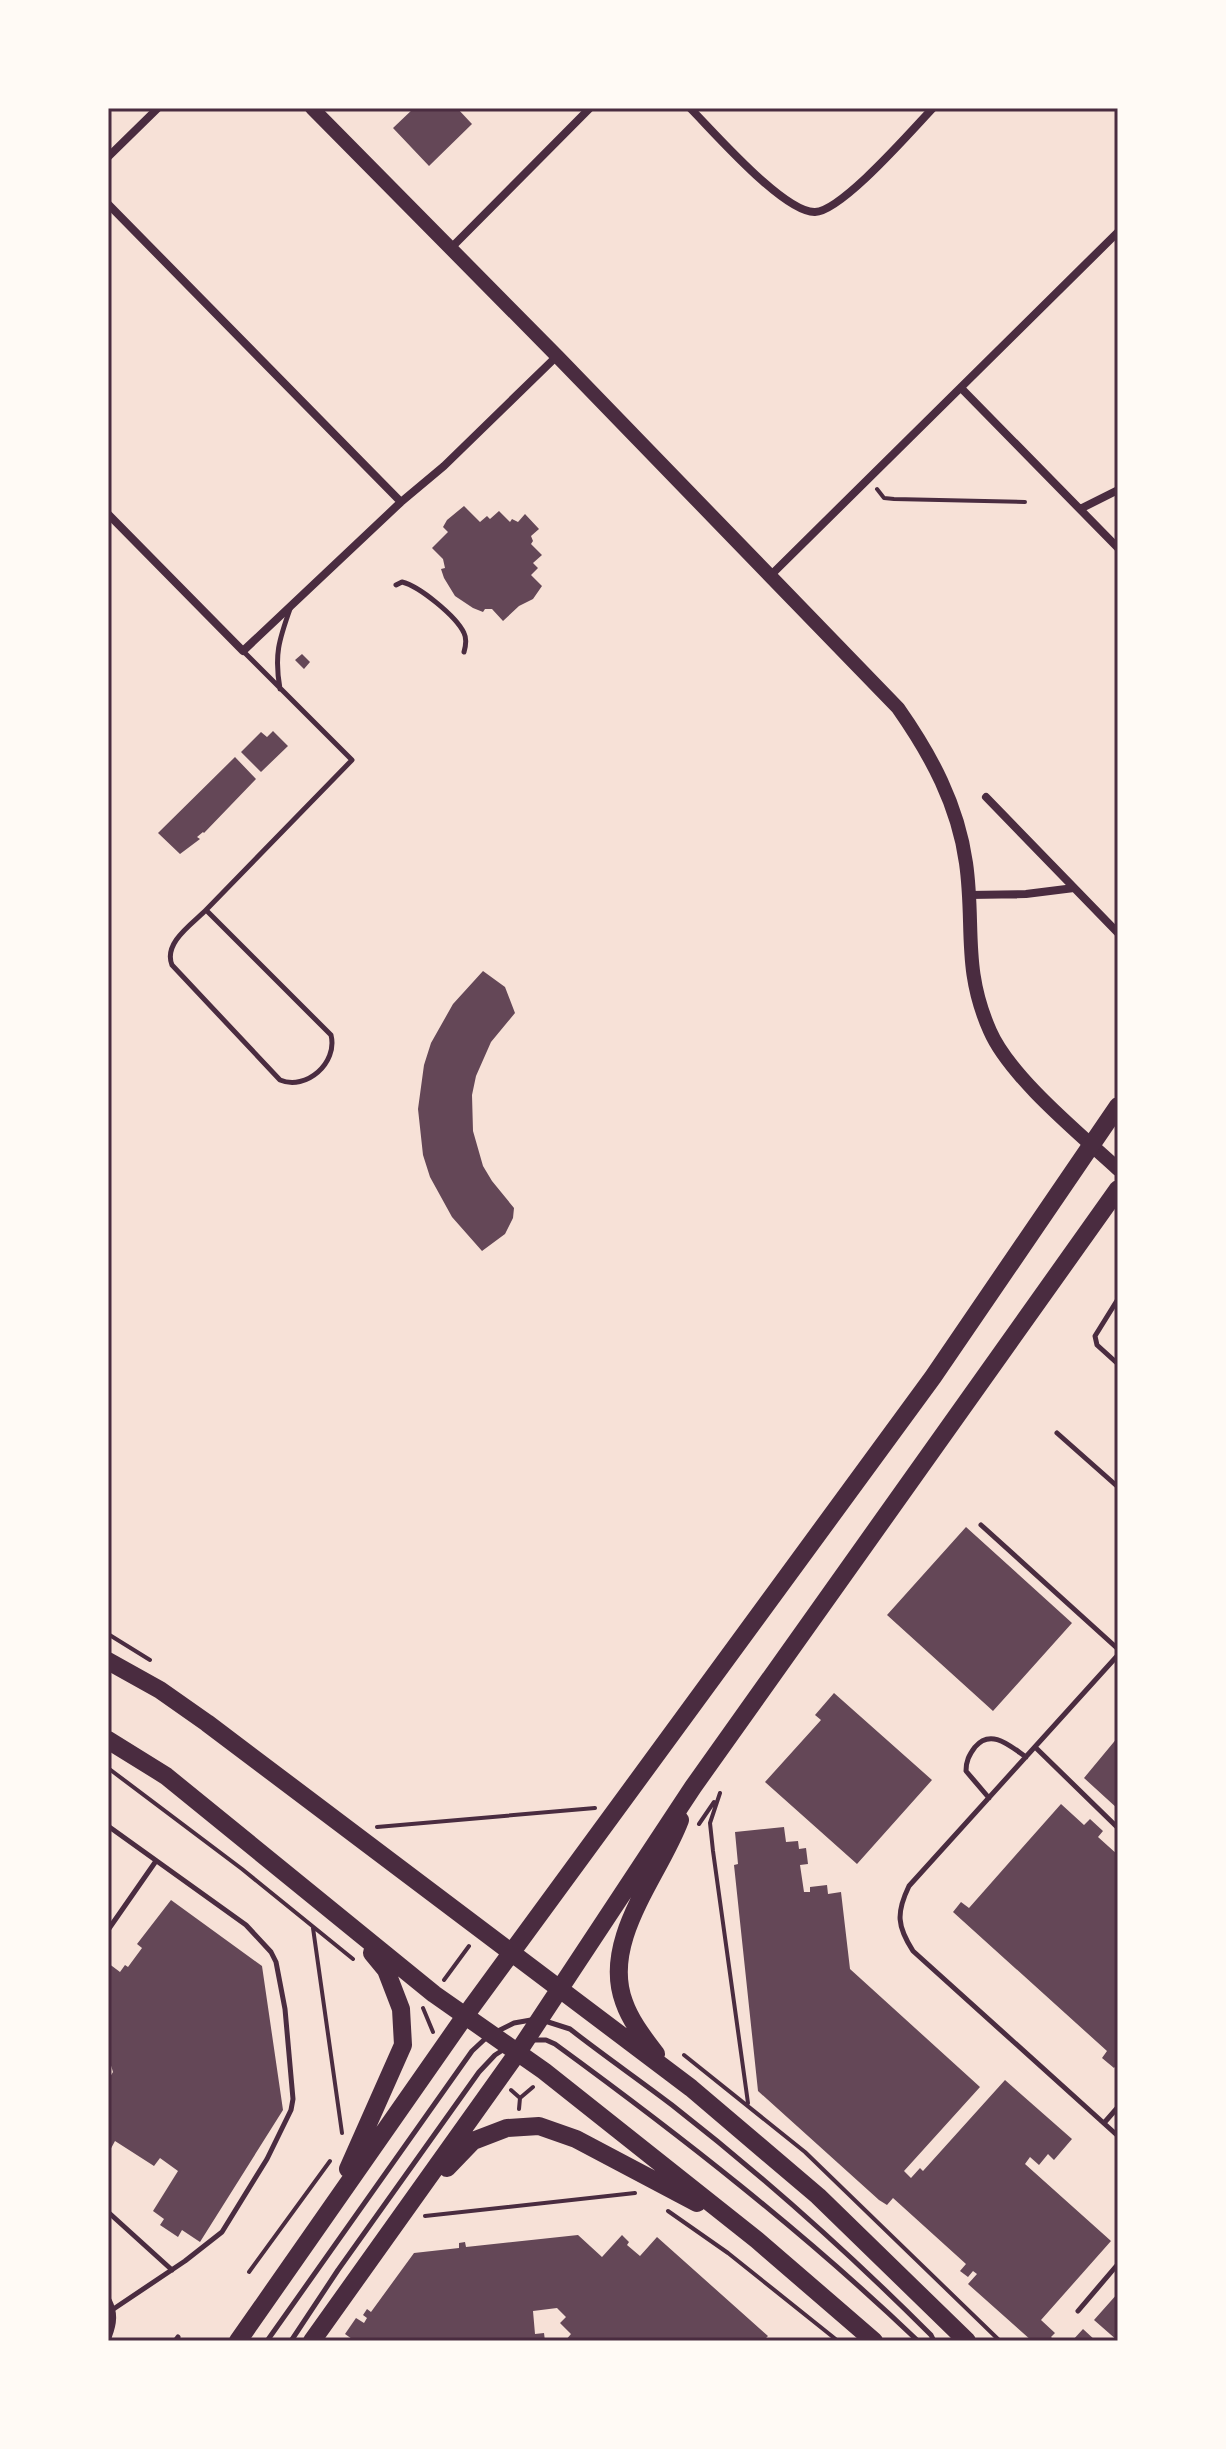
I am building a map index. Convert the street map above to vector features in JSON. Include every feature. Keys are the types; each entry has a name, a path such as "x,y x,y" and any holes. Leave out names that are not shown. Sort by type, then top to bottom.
{"main road":[{"path":"238,2341 465,2016 933,1377 1118,1106"},
{"path":"312,2341 539,2020 693,1787 1118,1189"},
{"path":"108,1661 160,1690 207,1723 666,2068 818,2196 967,2341"},
{"path":"108,1740 166,1776 358,1934 465,2016 517,2047 738,2225 874,2341"},
{"path":"666,2068 626,2008 620,1989 618,1962 625,1933 673,1840 693,1787"},
{"path":"329,2211 403,2045 401,2009 386,1970 358,1934"},
{"path":"397,2221 473,2141 507,2128 539,2126 576,2139 738,2225"}],"street":[{"path":"108,157 158,108"},
{"path":"312,108 878,687 924,745 956,818 969,895 971,977 991,1033 1004,1056 1023,1078 1118,1169"},
{"path":"450,249 590,108"},
{"path":"690,108 774,191 793,206 816,212 834,205 850,192 933,108"},
{"path":"108,204 401,502"},
{"path":"770,576 1118,232"},
{"path":"108,514 243,651 401,502 444,466 557,356"},
{"path":"961,388 1118,548"},
{"path":"1080,509 1118,490"},
{"path":"986,797 1118,933"},
{"path":"969,895 1026,894 1074,888"},
{"path":"108,2336 110,2306"}],"lane":[{"path":"396,585 402,582 413,585 449,616 464,633 464,652"},
{"path":"280,689 277,647 291,604"},
{"path":"206,910 331,1035 333,1049 327,1062 305,1080 288,1083 280,1080 172,965 169,957 170,946 352,760 243,651"},
{"path":"1118,1299 1097,1329 1095,1340 1118,1364"},
{"path":"1057,1433 1118,1487"},
{"path":"981,1525 1118,1652 909,1886 899,1916 902,1934 913,1951 1118,2136"},
{"path":"989,1798 966,1771 968,1758 978,1743 996,1738 1026,1757"},
{"path":"1035,1747 1118,1828"},
{"path":"108,1826 246,1925 271,1952 276,1962 285,2009 293,2099 291,2110 267,2159 232,2219 216,2238 172,2270 110,2306"},
{"path":"108,1930 156,1861"},
{"path":"267,2341 472,2051 492,2034 514,2023 539,2020 570,2029 717,2141 875,2280 934,2341"},
{"path":"291,2341 479,2072 495,2055 546,2040 806,2239 918,2341"},
{"path":"1104,2123 1118,2107"},
{"path":"108,2212 172,2270"},
{"path":"1078,2311 1118,2264"}],"path":[{"path":"877,489 884,498 894,499 1025,502"},
{"path":"108,1768 358,1963"},
{"path":"720,1793 710,1823 748,2104"},
{"path":"374,1827 598,1808"},
{"path":"313,1927 343,2139 351,2125"},
{"path":"443,1981 469,1946"},
{"path":"425,2006 422,2010 432,2032 437,2035"},
{"path":"519,2116 520,2098 533,2087"},
{"path":"510,2088 520,2098"},
{"path":"249,2272 333,2156"},
{"path":"418,2219 641,2193 630,2185"},
{"path":"665,2209 738,2261 838,2341"}],"building":[{"path":"414,108 457,108 472,124 429,166 393,128"},
{"path":"464,506 480,522 487,516 490,519 499,511 510,522 512,519 518,522 525,514 539,529 531,536 531,544 542,555 533,563 538,568 531,575 542,586 533,599 519,606 503,621 492,609 483,612 455,596 441,569 445,568 443,559 432,548 448,532 443,527 447,520"},
{"path":"302,654 310,662 304,669 295,660"},
{"path":"273,731 288,746 261,772 241,752 261,732 267,737"},
{"path":"235,757 256,779 197,837 200,839 180,854 158,833"},
{"path":"483,971 505,987 515,1013 491,1042 476,1076 472,1095 473,1131 483,1166 514,1208 505,1234 482,1251 452,1217 430,1177 423,1155 418,1109 424,1065 431,1043 453,1004"},
{"path":"966,1527 1072,1623 993,1711 887,1615"},
{"path":"834,1693 932,1780 857,1864 765,1782 821,1720 815,1715"},
{"path":"1118,1737 1118,1809 1084,1778"},
{"path":"1061,1804 1084,1825 1090,1819 1103,1831 1098,1837 1118,1855 1118,2063 1114,2068 1102,2058 1107,2051 953,1912 961,1902 969,1908"},
{"path":"784,1827 786,1842 798,1841 799,1849 806,1848 808,1864 800,1865 804,1892 810,1892 810,1887 827,1885 828,1894 841,1892 850,1969 980,2087 904,2171 911,2178 920,2168 923,2171 1005,2080 1072,2139 1054,2160 1048,2154 1039,2165 1030,2157 1025,2164 1111,2241 1041,2320 1055,2333 1051,2337 1055,2341 1032,2341 968,2284 977,2274 973,2271 968,2277 960,2271 966,2264 893,2198 887,2205 879,2200 758,2091 734,1865 738,1864 735,1832"},
{"path":"171,1900 262,1966 283,2110 200,2242 182,2230 178,2237 160,2225 164,2219 153,2211 178,2171 160,2158 154,2166 115,2141 108,2154 108,2080 113,2072 108,2056 108,1963 120,1972 125,1965 128,1967 142,1948 137,1944"},
{"path":"578,2235 602,2257 622,2235 629,2242 627,2245 640,2256 657,2237 768,2336 763,2341 565,2341 571,2334 560,2323 566,2317 557,2308 533,2311 535,2334 544,2333 545,2341 351,2341 345,2334 356,2318 364,2323 367,2318 363,2315 367,2309 371,2312 414,2253 459,2248 459,2243 465,2242 466,2247"},
{"path":"1118,2293 1118,2341 1094,2320"},
{"path":"1083,2329 1096,2341 1072,2341"}]}
